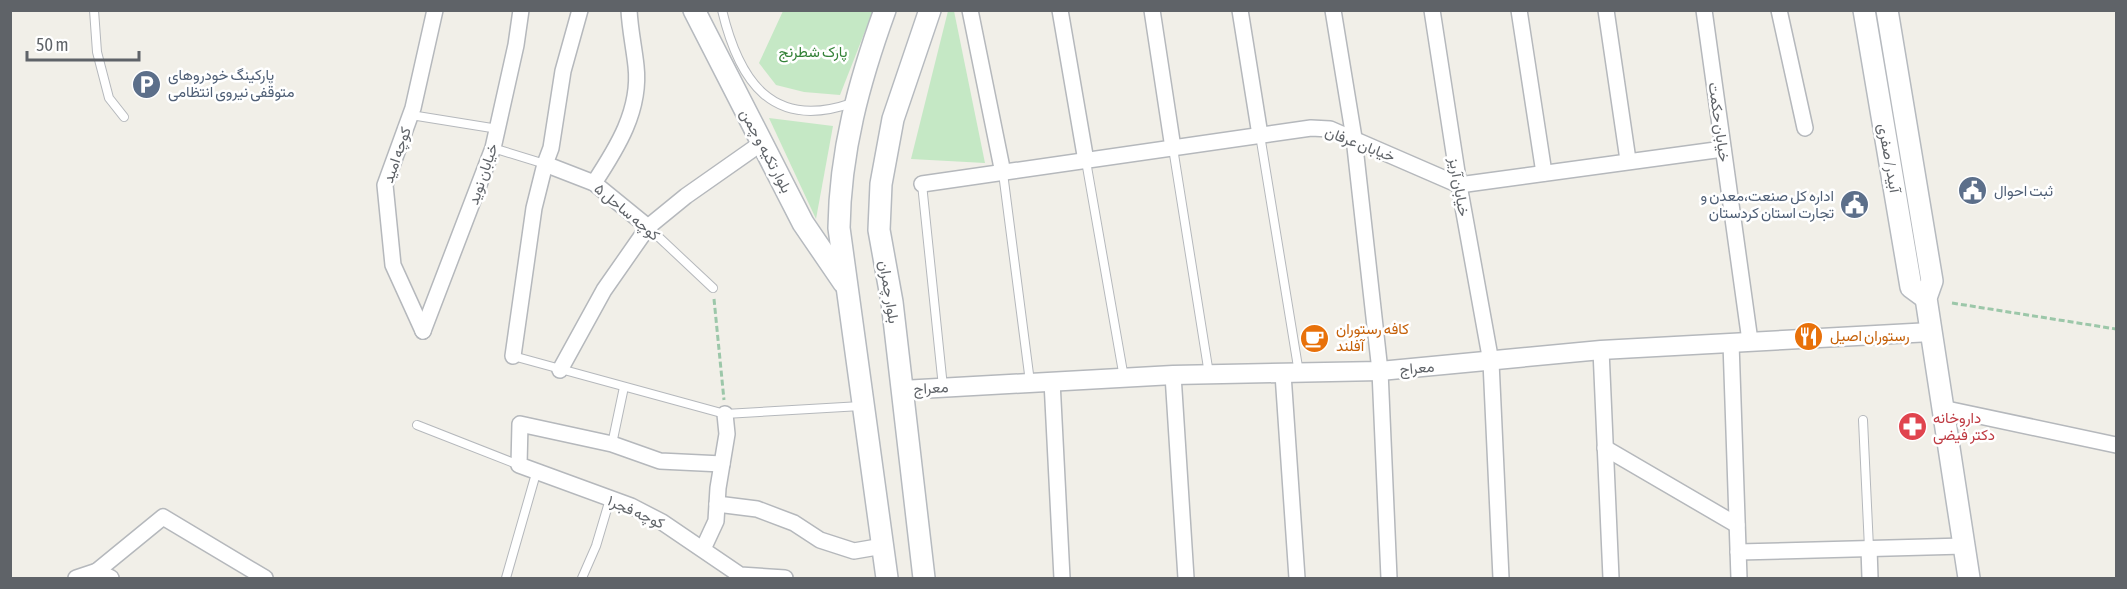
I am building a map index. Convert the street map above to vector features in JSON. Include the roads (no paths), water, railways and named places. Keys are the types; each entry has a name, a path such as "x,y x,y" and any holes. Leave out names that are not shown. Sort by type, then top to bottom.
{"main road":[{"name":"بلوار تکیه و چمن","path":"694,10 743,109 764,142 803,223 847,287"},
{"path":"885,10 855,102 840,182 839,228 887,579"},
{"name":"بلوار چمران","path":"924,579 892,302 879,230 881,184 892,119 930,10"},
{"name":"آبیدر/ صفری","path":"1864,10 1911,287 1926,298"},
{"name":"آبیدر/ صفری","path":"1887,10 1932,281 1926,298 1969,579"}],"street":[{"name":"کوچه امید","path":"423,332 393,265 385,185 411,115 435,10"},
{"name":"خیابان نوید","path":"423,332 493,148 516,45 521,10"},
{"path":"513,356 534,208 551,148 563,71 580,10"},
{"path":"594,183 617,147 634,105 636,68 629,10"},
{"path":"970,10 1003,173"},
{"path":"1060,10 1086,161"},
{"path":"1152,10 1173,148"},
{"path":"1240,10 1260,135"},
{"path":"1333,10 1354,138 1380,371 1389,579"},
{"name":"خیابان آریز","path":"1432,10 1459,185 1491,362 1501,579"},
{"path":"1519,10 1544,174"},
{"path":"1606,10 1628,160"},
{"name":"خیابان حکمت","path":"1704,10 1749,341"},
{"path":"1779,10 1804,128"},
{"name":"خیابان عرفان","path":"922,184 1311,128 1330,129 1354,138 1459,185"},
{"path":"560,370 604,290 648,227 686,196 764,142"},
{"path":"1459,185 1723,148"},
{"name":"کوچه ساحل ۵","path":"545,164 594,183 648,227"},
{"name":"معراج","path":"902,390 1173,375 1380,371 1601,350 1931,332"},
{"path":"1731,343 1739,579"},
{"path":"1601,350 1611,579"},
{"path":"1291,373 1297,579"},
{"path":"1173,375 1186,579"},
{"path":"1052,381 1062,579"},
{"path":"1942,408 2116,445"},
{"path":"703,549 716,521 727,434 725,414"},
{"path":"519,465 520,424 612,444 660,461 722,464"},
{"path":"1605,448 1737,525"},
{"name":"کوچه فجر۱","path":"519,465 610,499 662,522 740,574 785,579"},
{"path":"717,504 757,509 794,523 820,540 854,551 883,546"},
{"path":"76,579 104,575 163,517 265,579"},
{"path":"1738,552 1964,546"},
{"path":"1869,548 1870,579"}],"lane":[{"path":"94,10 97,52 109,98 124,117"},
{"path":"722,10 730,43 748,79 771,100 800,112 828,112 855,102"},
{"path":"411,115 498,129"},
{"path":"1260,135 1291,373"},
{"name":"کوچه ساحل ۵","path":"493,148 545,164"},
{"path":"1173,148 1209,375"},
{"path":"1086,161 1124,378"},
{"path":"1003,173 1030,382"},
{"path":"922,184 943,387"},
{"name":"کوچه ساحل ۵","path":"648,227 713,288"},
{"path":"513,356 725,414 864,405"},
{"path":"612,444 624,387"},
{"path":"1863,420 1869,548"},
{"path":"417,425 519,465"},
{"path":"507,579 537,470"},
{"path":"582,579 596,546 610,499"}],"place":[{"name":"پارکینگ خودروهای متوقفی نیروی انتظامی","path":"147,84"},
{"name":"ثبت احوال","path":"1973,191"},
{"name":"اداره کل صنعت،معدن و تجارت استان کردستان","path":"1855,205"},
{"name":"رستوران اصیل","path":"1809,336"},
{"name":"کافه رستوران آفلند","path":"1315,338"},
{"name":"داروخانه دکتر فیضی","path":"1912,427"}],"park label":[{"name":"پارک شطرنج","path":"813,52"}]}
